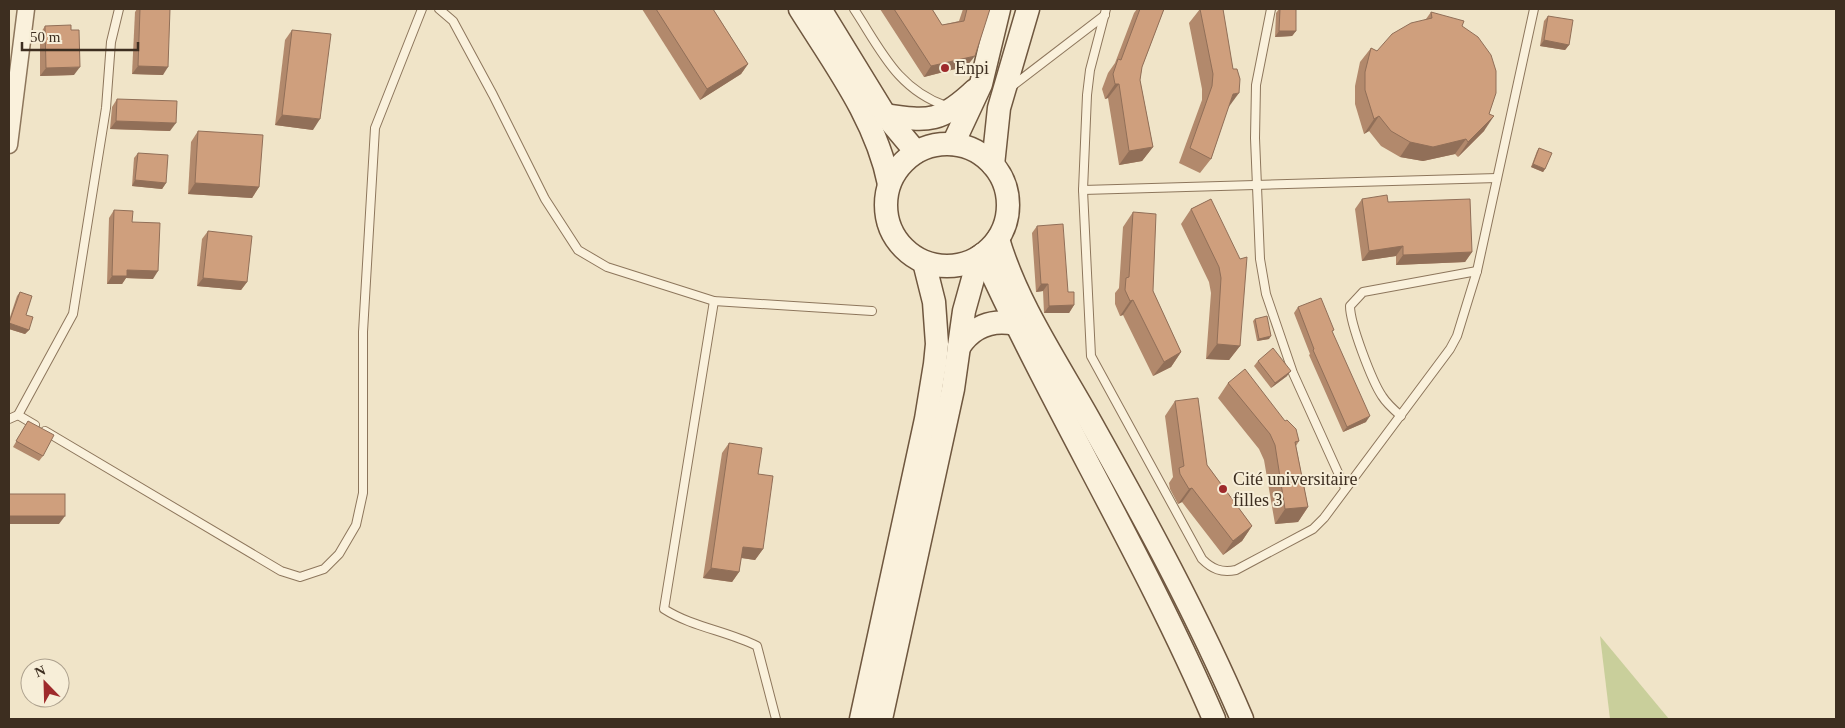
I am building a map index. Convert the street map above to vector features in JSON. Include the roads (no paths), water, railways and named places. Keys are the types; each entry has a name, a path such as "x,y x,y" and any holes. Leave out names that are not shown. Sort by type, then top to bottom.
{"main road":[{"path":"800,9 870,122 883,155 889,184"},
{"path":"820,9 886,115 916,152"},
{"path":"953,144 981,84 999,9"},
{"path":"993,165 998,108 1028,9"},
{"path":"886,115 917,120 932,119 954,109 981,84"},
{"path":"881,719 953,389 964,311 987,250 1008,214 1006,188 993,165 975,150 953,144 934,145 916,152 895,171 886,197 888,224 902,247 924,262 952,266 969,262 987,250"},
{"path":"987,250 1015,324 1160,603 1214,719"},
{"path":"987,250 1014,283 1146,522 1195,617 1242,719"},
{"path":"861,719 924,429 935,364 936,330 934,302 924,262"},
{"path":"959,348 973,330 982,325 1004,322 1015,324"}],"street":[{"path":"9,145 26,9"}],"lane":[{"path":"9,419 18,415 73,314 106,108 111,42 119,9"},
{"path":"18,415 281,571 300,577 324,569 339,554 356,525 363,493 363,332 376,128 422,9"},
{"path":"439,9 452,21 494,95 545,199 578,250 606,267 714,301 872,311"},
{"path":"854,9 894,70 908,86 926,98 954,109"},
{"path":"1271,9 1256,85 1255,138 1260,260 1266,294 1294,373 1327,452 1345,488"},
{"path":"1106,12 1089,78 1083,190 1091,356 1202,559 1219,571 1236,570 1312,529 1401,416 1450,349 1457,336 1477,272 1534,9"},
{"path":"1003,93 1106,12"},
{"path":"1083,190 1497,178"},
{"path":"1401,416 1389,406 1377,389 1354,324 1350,306 1363,292 1477,272"},
{"path":"714,301 664,608 680,619 738,636 756,646 776,719"}],"place":[{"name":"Enpi","path":"945,68"},
{"name":"Cité universitaire filles 3","path":"1223,489"}]}
